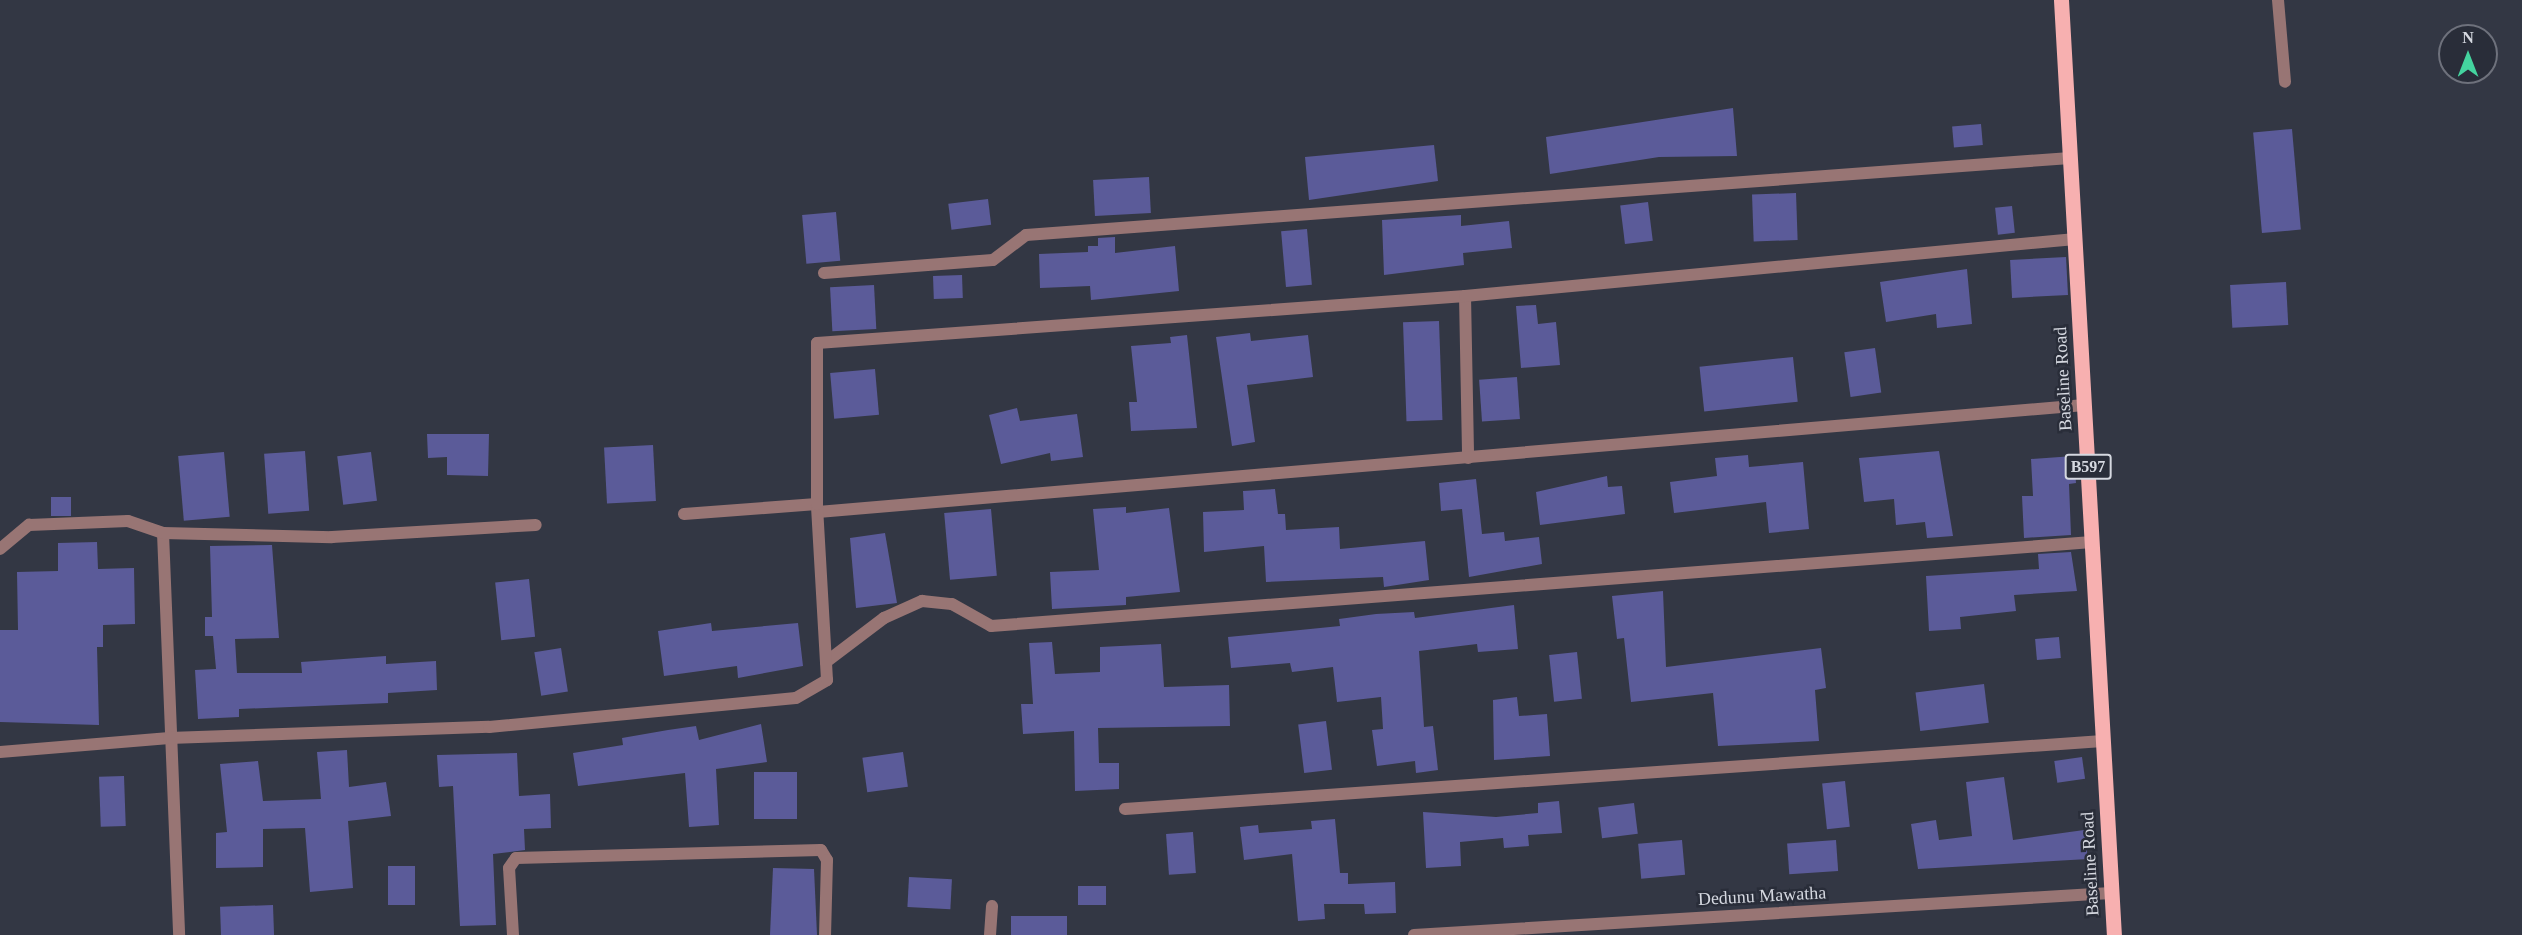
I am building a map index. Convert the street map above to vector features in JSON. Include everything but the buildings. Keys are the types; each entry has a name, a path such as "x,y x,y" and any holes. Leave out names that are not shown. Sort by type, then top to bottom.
{"main road":[{"name":"Baseline Road","path":"2061,0 2114,935"}],"street":[{"path":"2278,0 2285,82"},
{"path":"824,273 993,260 1026,235 2070,158"},
{"path":"0,752 169,738 489,727 796,698 826,680 817,508 817,343 1465,296 2075,239"},
{"path":"1465,296 1468,458"},
{"path":"684,514 817,508 1468,458 2084,405"},
{"path":"0,549 29,525 128,521 163,533 332,537 536,525"},
{"path":"163,533 169,738 179,935"},
{"path":"826,662 884,618 922,601 952,604 991,626 2092,542"},
{"path":"1125,809 2103,741"},
{"path":"513,935 509,868 516,858 821,850 827,860 825,935"},
{"name":"Dedunu Mawatha","path":"1414,935 2111,892"},
{"path":"990,935 992,906"}]}
